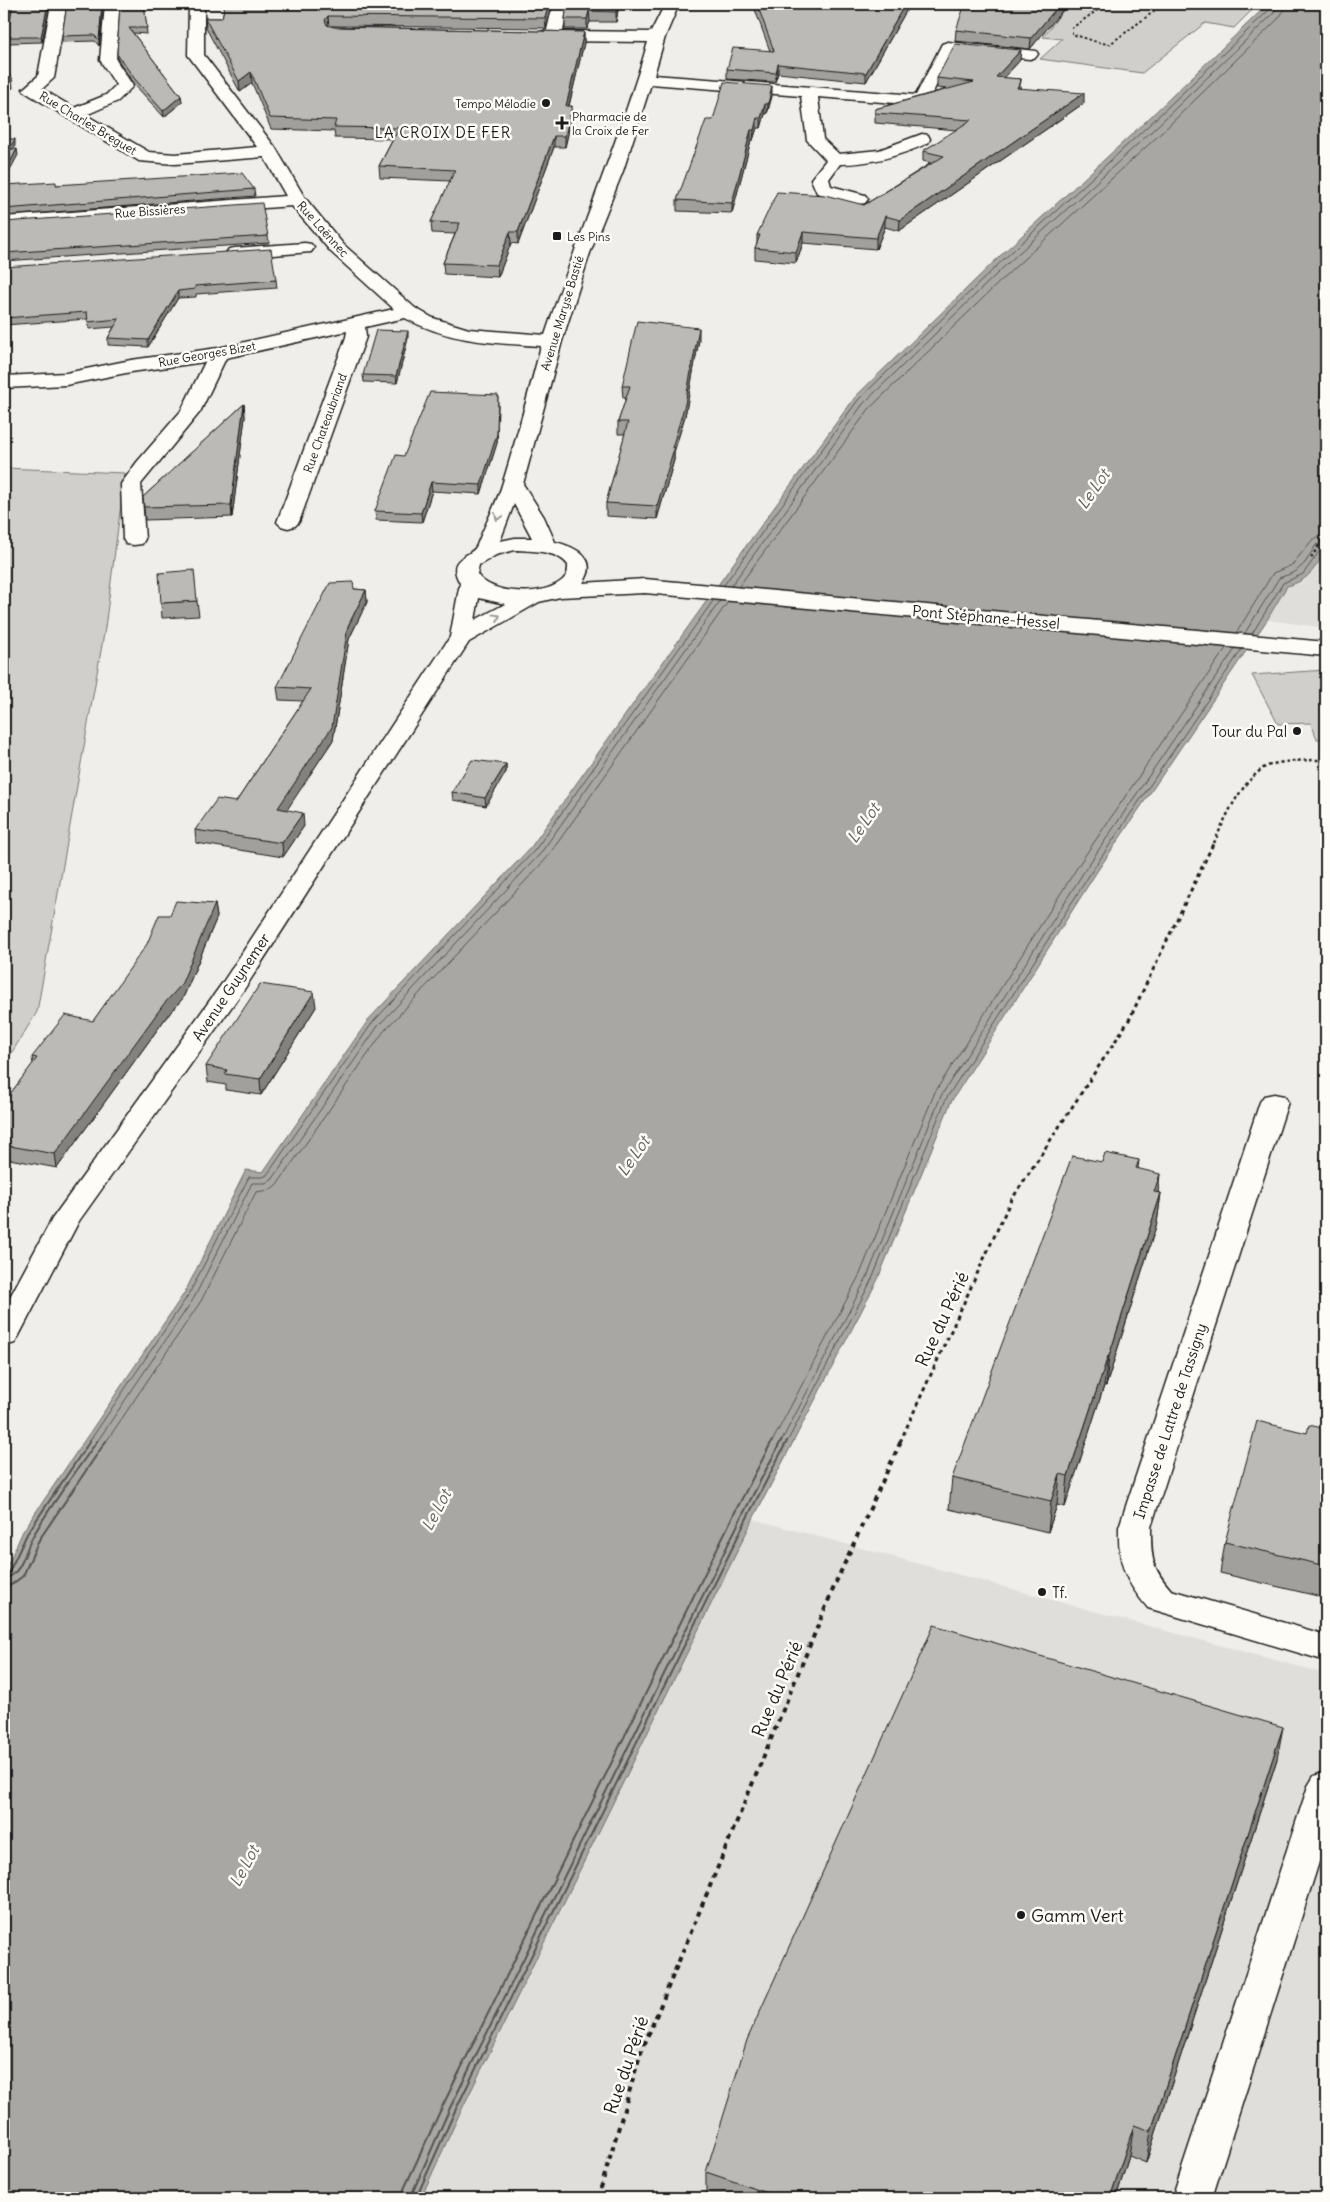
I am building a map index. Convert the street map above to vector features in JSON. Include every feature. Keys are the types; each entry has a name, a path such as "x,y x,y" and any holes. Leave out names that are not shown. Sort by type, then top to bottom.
{"street":[{"name":"Rue Charles Breguet","path":"59,4 46,78 24,85 145,157 175,159 269,151"},
{"path":"74,114 107,101 124,86 124,83 108,60 113,4"},
{"name":"Rue Laënnec","path":"197,4 196,56 269,151 297,200 337,248 408,312 426,322 467,335 552,341"},
{"path":"554,36 560,4"},
{"name":"Avenue Maryse Bastié","path":"486,550 497,519 513,484 552,341 581,252 614,171 657,37 672,4"},
{"path":"534,35 657,37"},
{"path":"645,79 921,100 948,47 1030,54"},
{"path":"809,92 815,140 834,159 854,159 895,152 922,139"},
{"path":"834,159 820,179 823,189 859,199"},
{"name":"Rue Bissières","path":"4,222 297,200"},
{"path":"218,254 305,248"},
{"name":"Rue Georges Bizet","path":"4,382 66,379 131,366 218,354 408,312"},
{"name":"Rue Chateaubriand","path":"288,522 356,337 356,323"},
{"path":"134,539 132,484 144,466 190,412 218,354"},
{"path":"513,484 533,517 546,545"},
{"path":"486,550 515,544 546,545 572,556 578,564 607,581"},
{"name":"Avenue Guynemer","path":"4,1336 66,1219 232,988 461,637 471,583 467,576 467,569 470,562 486,550"},
{"path":"560,591 572,583 579,574 578,564"},
{"name":"Pont Stéphane-Hessel","path":"533,597 607,581 1326,649"},
{"path":"471,583 482,590 497,595 515,598 533,597"},
{"name":"Avenue Guynemer","path":"461,637 533,597"},
{"name":"Impasse de Lattre de Tassigny","path":"1274,1102 1135,1527 1134,1556 1143,1580 1160,1599 1326,1648"},
{"path":"1192,2198 1326,1786"}],"path":[{"path":"1106,4 1072,28 1072,34 1100,43 1110,44 1164,4"},
{"path":"1311,558 1326,534"},
{"name":"Rue du Périé","path":"598,2198 644,2046 836,1582 1010,1202 1129,1020 1227,815 1248,784 1263,768 1299,760 1326,760"}],"shaded area":[{"path":"1068,4 1258,4 1234,28 1205,23 1142,73 1040,59 1062,39 1043,37"},
{"path":"4,468 125,473 105,628 37,1012 4,1065"},
{"path":"1326,550 1326,628 1267,620 1287,586 1301,583 1314,570"},
{"path":"1326,670 1326,739 1317,739 1311,723 1278,724 1252,675"},
{"path":"753,1519 1326,1674 1326,2198 421,2198 459,2115"}],"water":[{"name":"Le Lot","path":"1268,4 1326,4 1326,550 1311,573 1301,581 1287,586 1267,620 1096,873 951,1102 877,1281 753,1519 459,2115 421,2198 4,2198 4,1573 23,1531 185,1292 246,1170 263,1172 369,1019 531,847 855,397 1001,255 1145,122"}],"building":[{"path":"13,4 48,4 41,37 7,37"},
{"path":"67,4 102,4 99,40 94,35 62,36"},
{"path":"120,4 144,4 147,28 129,28 181,96 163,111 134,78 117,54"},
{"path":"225,4 549,4 545,18 328,16 325,20 327,25 334,27 584,32 566,106 572,106 565,136 554,136 518,232 510,232 497,265 443,263 460,223 431,222 455,170 379,166 399,128 334,127 336,120 270,118 251,72 239,81 205,18 222,18"},
{"path":"567,4 617,4 616,12 589,11 587,19 565,19"},
{"path":"757,4 905,4 866,73 778,64 776,73 727,69 733,48 774,51"},
{"path":"965,4 1060,4 1031,38 956,30"},
{"path":"955,44 1021,50 996,77 1021,79 1017,88 1084,93 900,220 885,216 876,238 803,232 796,252 755,248 760,235 757,235 777,192 825,195 864,205 944,156 923,151 971,120 875,113 875,109 974,82 937,78"},
{"path":"4,72 12,77 4,79"},
{"path":"724,82 772,86 768,104 765,104 761,118 757,118 754,130 751,130 732,203 677,200 706,120 713,120"},
{"path":"4,139 15,139 9,149 17,149 4,174"},
{"path":"242,173 254,189 4,209 4,185 56,182 56,185"},
{"path":"262,203 268,236 4,253 4,222"},
{"path":"271,249 276,280 195,286 195,289 178,291 148,340 108,338 119,319 88,322 87,312 4,318 4,267"},
{"path":"637,321 699,328 685,404 657,506 606,503 628,422 618,422 630,386 622,386"},
{"path":"376,330 408,331 396,376 363,375"},
{"path":"430,392 498,395 497,434 481,485 431,482 421,513 375,511 396,455 404,456"},
{"path":"244,404 231,505 144,507 143,497"},
{"path":"194,570 197,601 161,603 159,573"},
{"path":"353,582 354,589 366,590 348,626 332,727 278,808 303,813 282,843 195,830 217,799 236,802 311,689 277,687 330,583"},
{"path":"472,760 506,764 485,798 452,792"},
{"path":"176,901 215,904 181,985 163,1005 55,1154 4,1145 4,1102 37,1058 32,1057 65,1015 93,1021 147,944 159,915 170,915"},
{"path":"260,984 314,992 260,1079 225,1074 227,1070 206,1066"},
{"path":"1105,1153 1139,1160 1136,1168 1160,1174 1154,1192 1161,1193 1068,1476 1060,1474 1051,1501 952,1478 1072,1156 1102,1162"},
{"path":"1257,1421 1307,1433 1309,1425 1326,1429 1326,1566 1225,1542"},
{"name":"Gamm Vert","path":"934,1625 1283,1727 1151,2131 1134,2125 1110,2198 782,2198 706,2172 747,2040"}],"place":[{"name":"Tempo Mélodie","path":"546,103"},
{"name":"Pharmacie de la Croix de Fer","path":"562,123"},
{"name":"Les Pins","path":"557,236"},
{"name":"Tour du Pal","path":"1297,731"},
{"name":"Tf.","path":"1042,1592"},
{"name":"Gamm Vert","path":"1021,1915"}],"district":[{"name":"LA CROIX DE FER","path":"443,132"}]}
